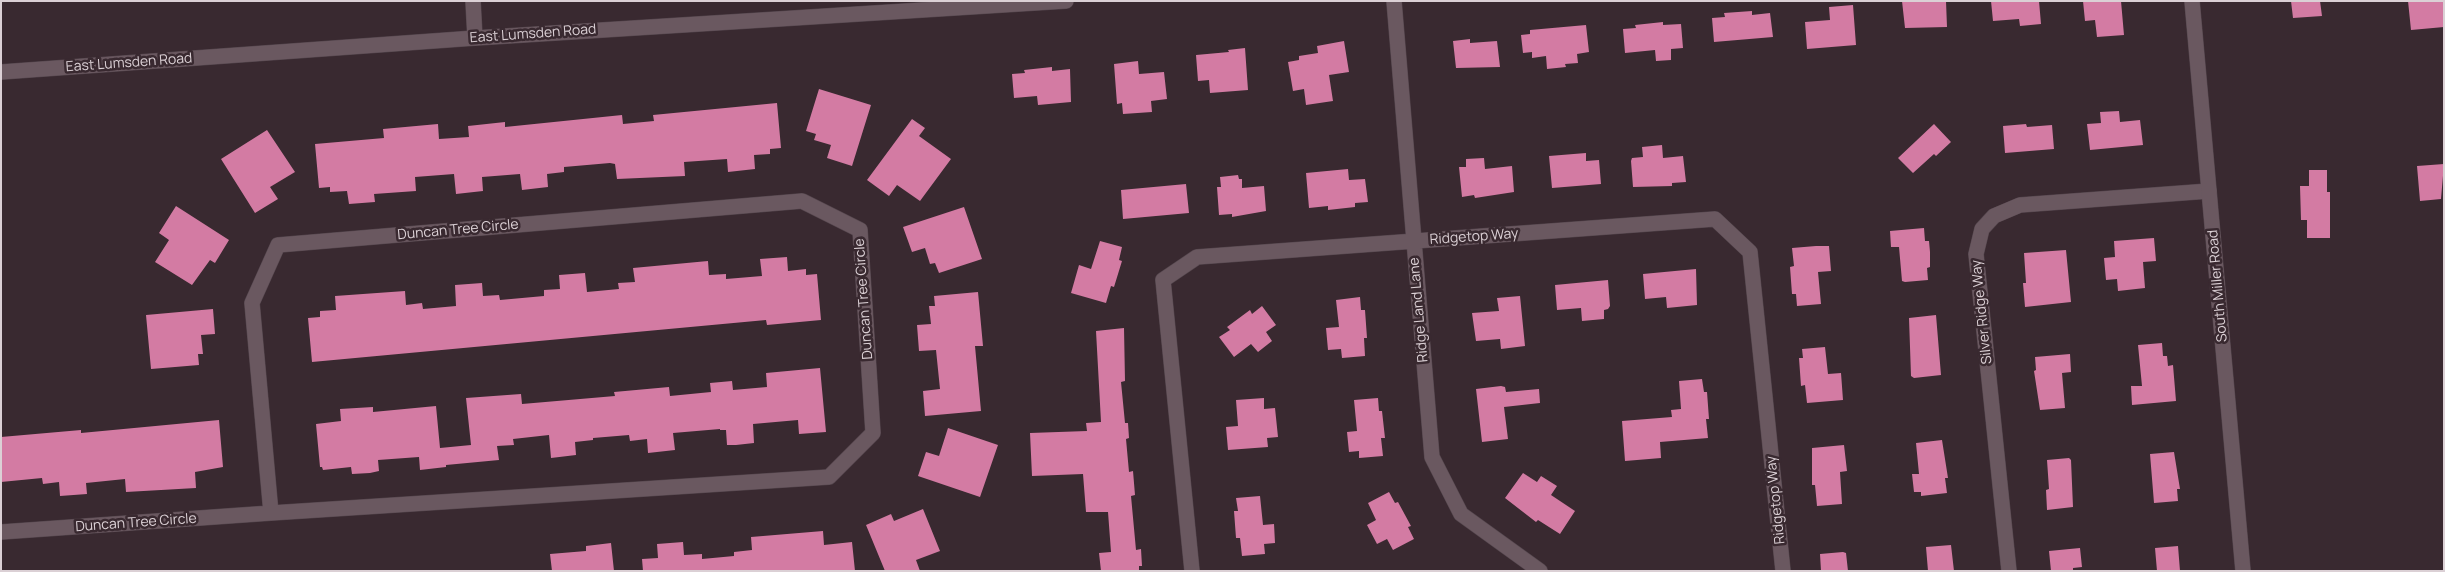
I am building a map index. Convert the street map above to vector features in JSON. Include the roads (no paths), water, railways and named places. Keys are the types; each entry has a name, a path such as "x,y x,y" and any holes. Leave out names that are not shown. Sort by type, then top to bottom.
{"street":[{"path":"473,1 475,38"},
{"name":"East Lumsden Road","path":"1,72 475,38 1066,1"},
{"name":"Ridge Land Lane","path":"1394,1 1412,242 1432,457 1461,514 1540,571"},
{"name":"South Miller Road","path":"2192,1 2243,571"},
{"name":"Silver Ridge Way","path":"2010,571 1976,254 1982,229 1994,216 2020,205 2209,191"},
{"name":"Duncan Tree Circle","path":"1,532 829,477 873,434 860,230 802,201 278,245 252,303 271,514"},
{"name":"Ridgetop Way","path":"1192,571 1163,280 1197,257 1715,219 1750,252 1783,571"}]}
